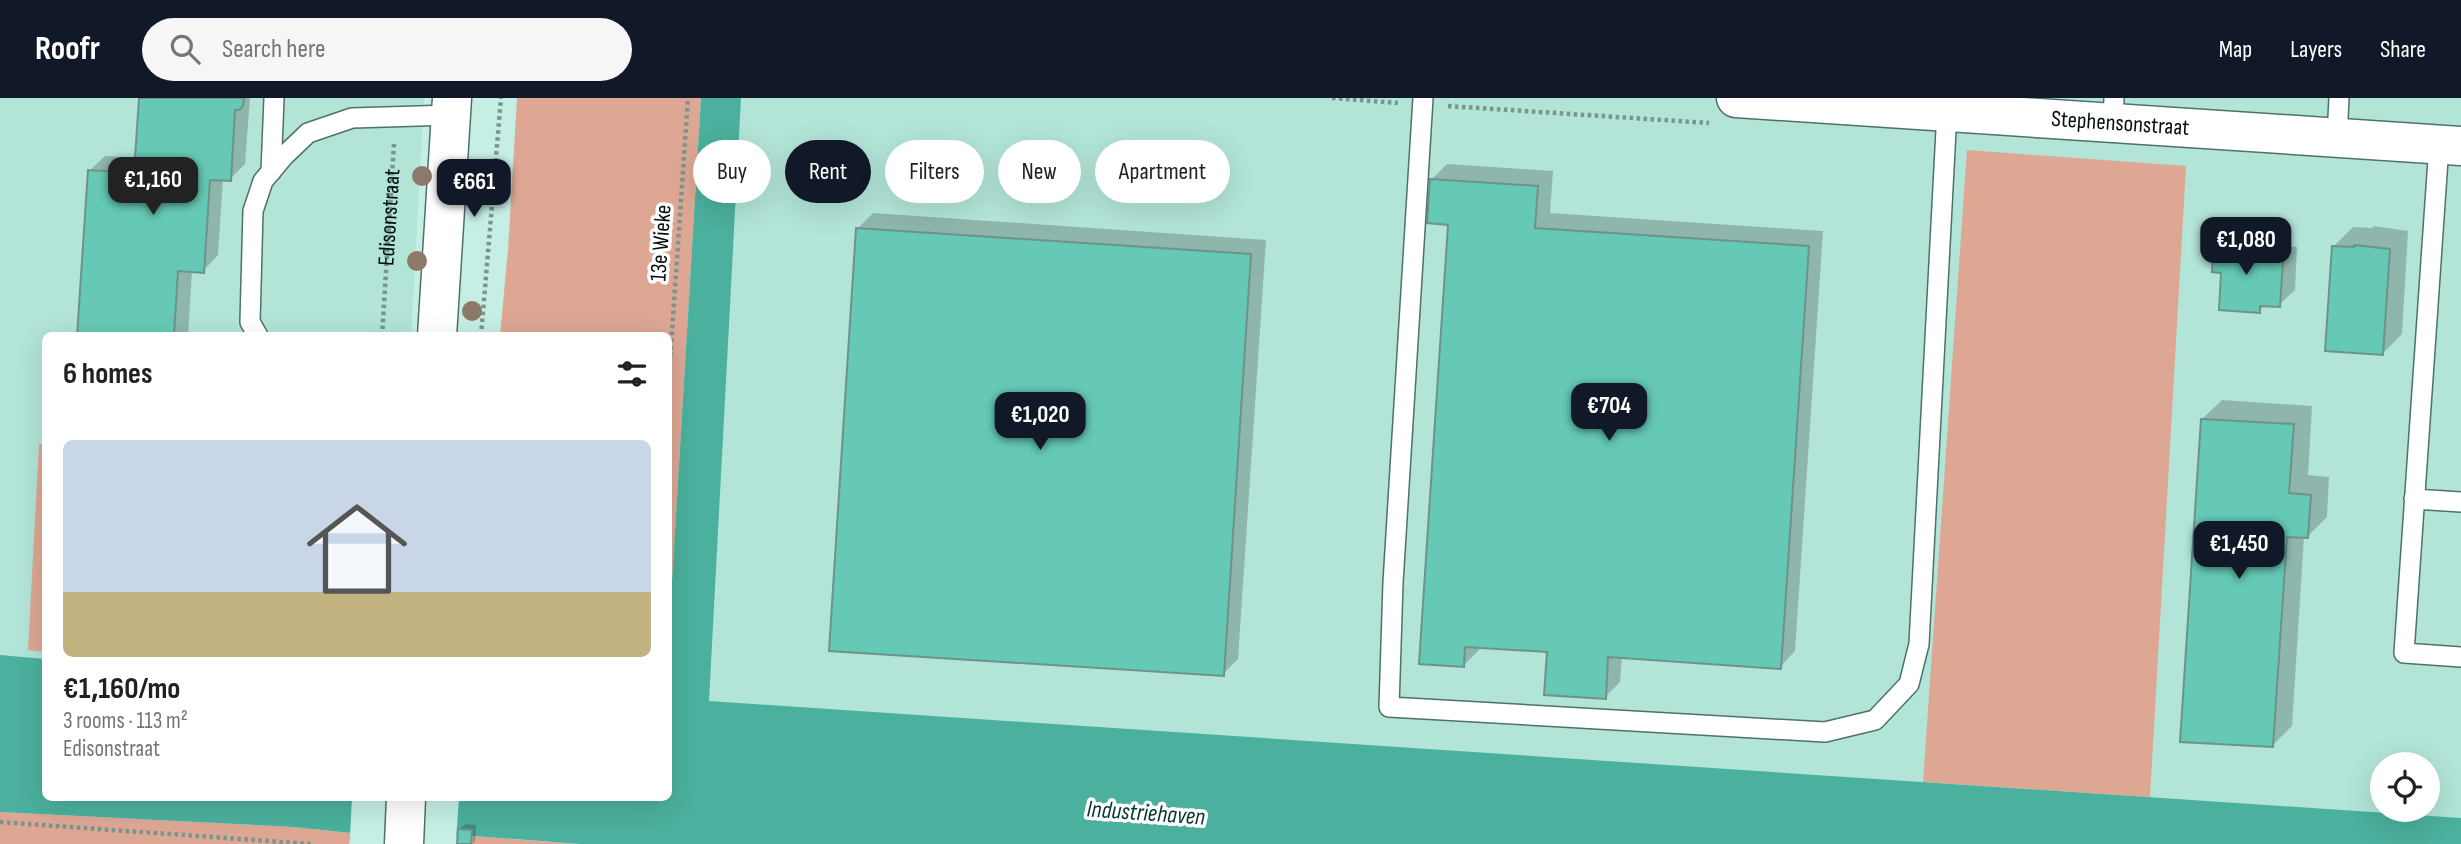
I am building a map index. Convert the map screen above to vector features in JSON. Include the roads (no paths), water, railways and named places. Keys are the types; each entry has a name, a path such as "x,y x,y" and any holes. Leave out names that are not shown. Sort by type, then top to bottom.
{"street":[{"name":"Stephensonstraat","path":"1736,98 1947,111 2114,111 2337,138 2450,145"},
{"path":"437,332 451,107"},
{"path":"404,844 406,801"}],"lane":[{"path":"271,172 274,98"},
{"path":"1423,98 1389,707 1825,732 1875,720 1909,684 1919,644 1947,111"},
{"path":"2337,138 2339,98"},
{"path":"256,332 250,322 253,211 263,181 308,133 352,118 396,116 451,107"},
{"path":"2450,145 2414,499 2404,653 2461,657"},
{"path":"2414,499 2461,502"}],"water":[{"path":"701,98 741,98 739,140 698,140"},
{"name":"Industriehaven","path":"695,203 735,203 709,701 2370,812 2370,822 2440,822 2440,817 2461,818 2461,844 580,844 0,812 0,655 42,659 42,801 672,801 672,582"}]}
